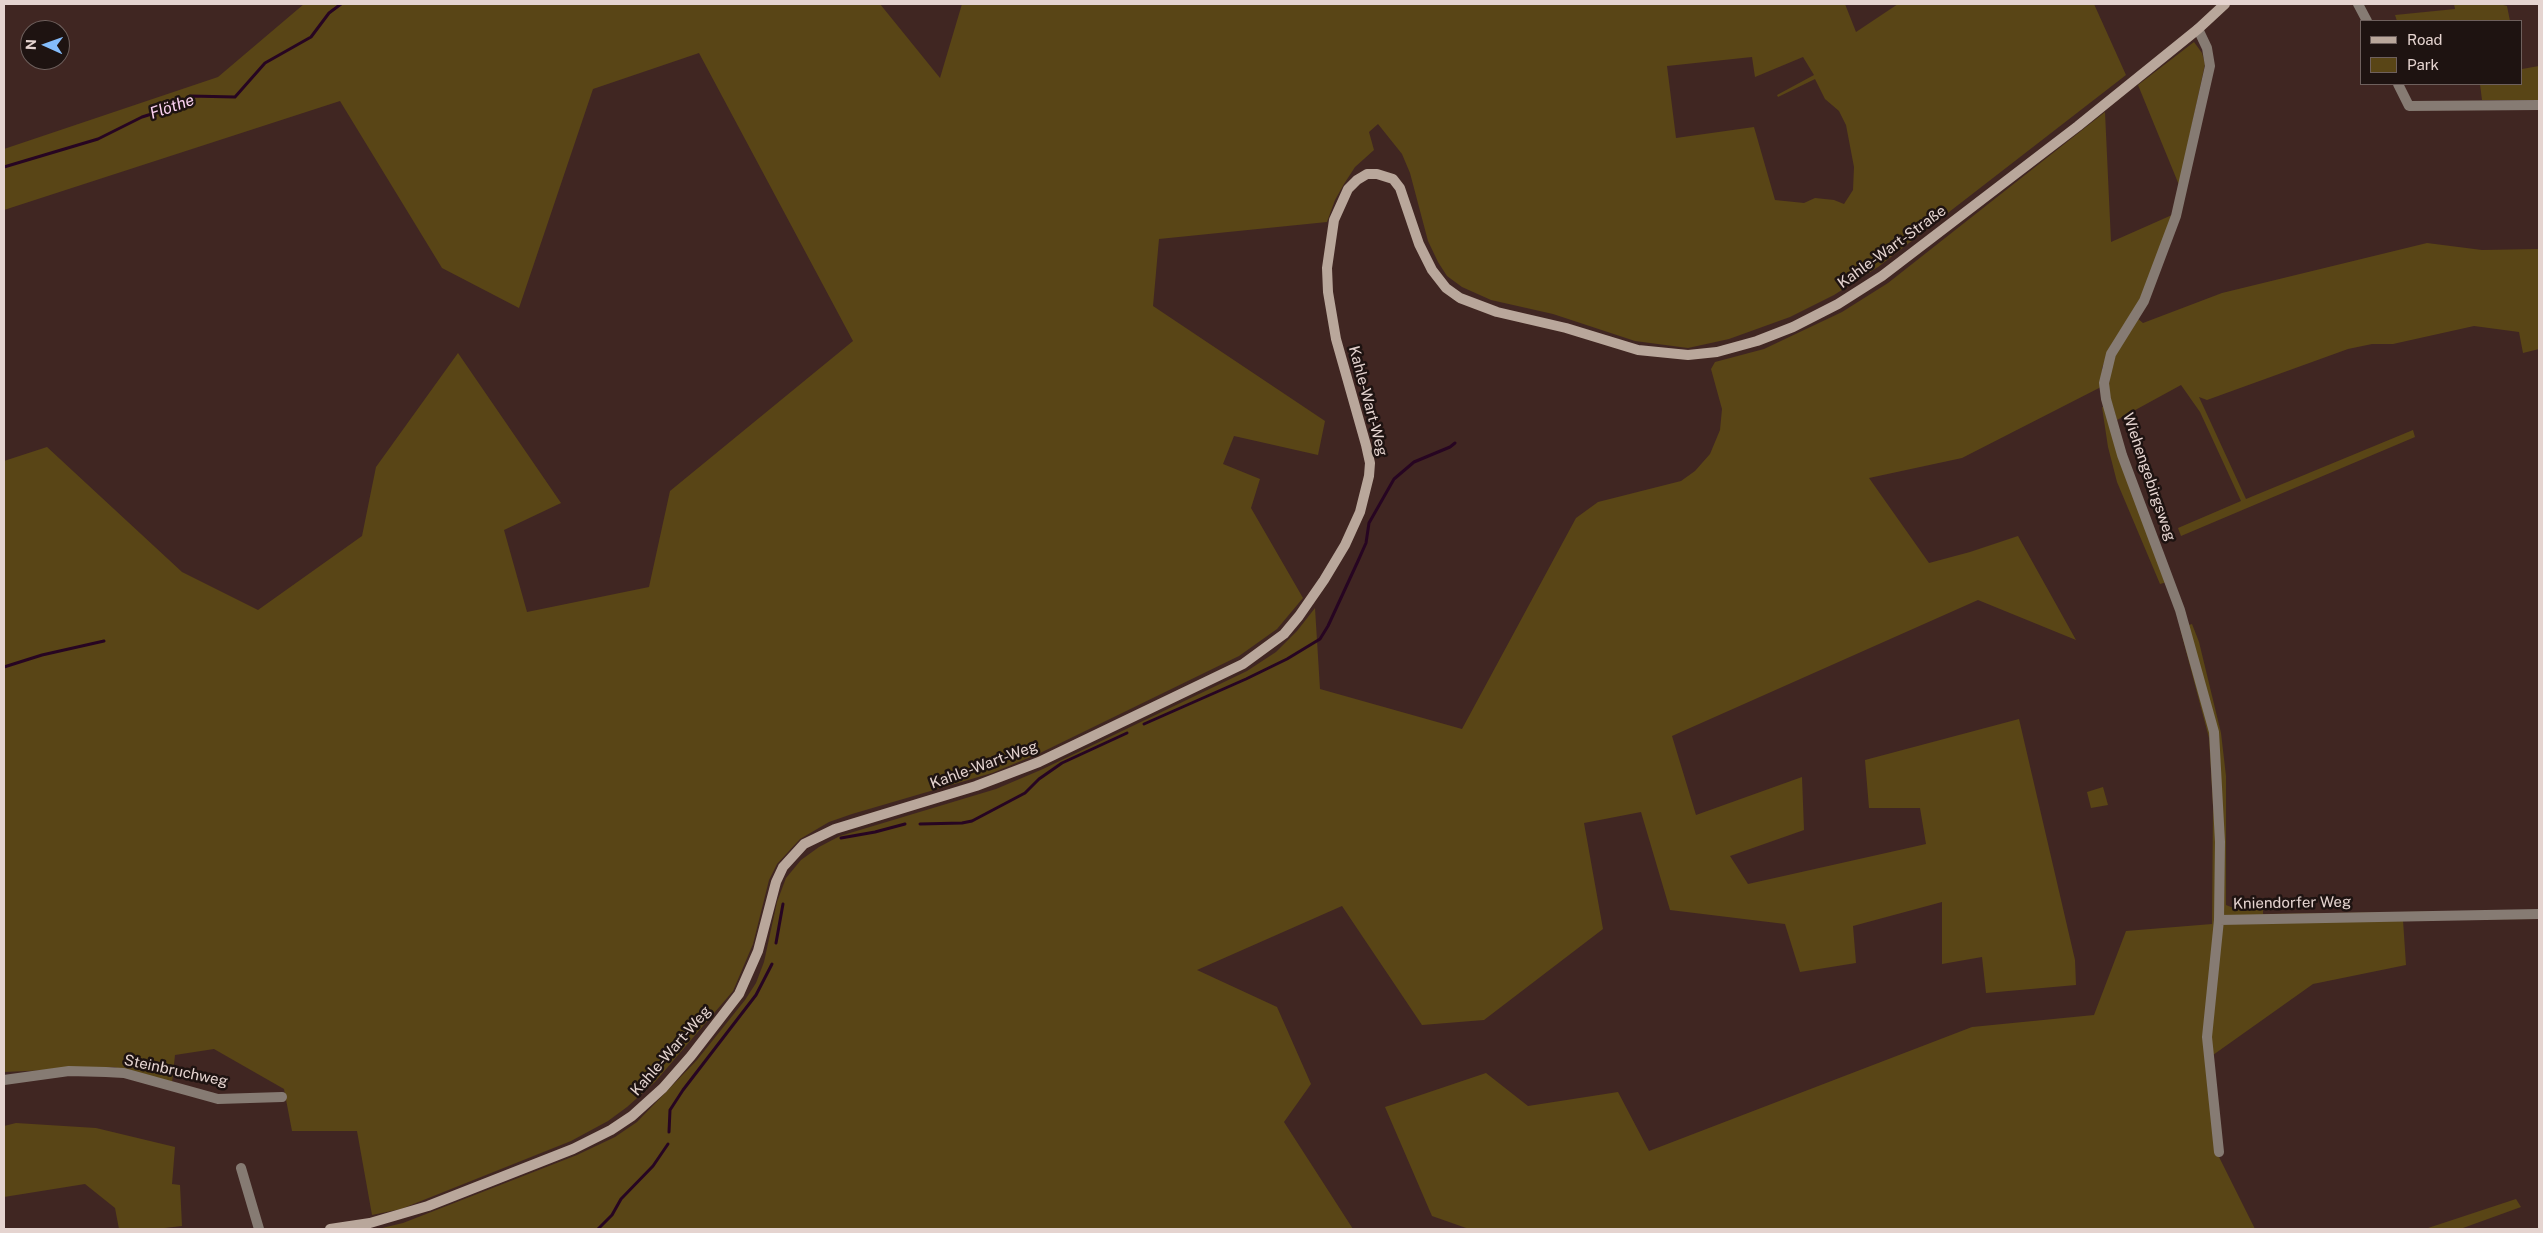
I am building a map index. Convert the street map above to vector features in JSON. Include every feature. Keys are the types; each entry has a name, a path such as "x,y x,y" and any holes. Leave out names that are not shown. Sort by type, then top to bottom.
{"street":[{"name":"Kahle-Wart-Straße","path":"1384,175 1393,179 1400,188 1419,244 1432,270 1446,288 1460,298 1497,312 1566,328 1638,350 1665,354 1717,352 1756,341 1793,327 1838,304 1882,276 2078,126 2198,29 2225,4"},
{"path":"2358,4 2366,20"},
{"name":"Wiehengebirgsweg","path":"2198,29 2207,48 2210,66 2202,110 2176,216 2144,301 2111,354 2104,383 2106,399 2122,455 2180,610 2214,732 2220,842 2219,920"},
{"path":"2398,85 2409,106 2539,105"},
{"name":"Kahle-Wart-Weg","path":"330,1229 378,1221 428,1206 573,1149 611,1130 632,1116 680,1069 739,994 758,951 776,882 783,867 804,844 835,829 976,786 1039,762 1243,664 1284,634 1324,580 1345,545 1366,494 1370,463 1330,316 1327,268 1334,220 1348,189 1367,174 1384,175"},
{"name":"Kniendorfer Weg","path":"2220,1152 2208,1037 2219,920 2539,914"},
{"name":"Steinbruchweg","path":"4,1080 69,1071 106,1072 124,1074 218,1098 282,1097"},
{"path":"241,1168 259,1229"}],"green space":[{"path":"304,4 880,4 940,78 962,4 1845,4 1856,32 1898,4 2094,4 2126,75 1878,267 1834,295 1790,317 1729,339 1688,348 1635,341 1553,314 1491,300 1462,287 1447,276 1438,262 1428,241 1410,173 1402,154 1378,124 1369,132 1374,150 1355,167 1335,200 1327,222 1159,239 1153,306 1325,421 1318,455 1234,436 1223,464 1260,479 1251,508 1303,598 1277,629 1239,656 1038,754 992,773 829,822 800,839 777,864 769,880 753,944 733,991 655,1082 627,1107 608,1121 571,1141 401,1209 372,1215 357,1131 292,1131 284,1089 214,1049 175,1055 172,1083 114,1067 4,1072 4,461 47,447 182,572 258,610 362,536 376,467 458,353 561,503 504,530 527,612 649,587 670,491 853,341 699,53 593,89 519,308 442,268 340,101 4,210 4,149 218,77","holes":["1752,57 1755,77 1803,57 1814,75 1777,95 1778,97 1815,79 1825,99 1839,111 1846,125 1854,167 1853,190 1844,204 1834,200 1815,198 1804,203 1775,200 1754,127 1676,138 1667,66"]},
{"path":"2454,4 2499,4 2507,6 2510,20 2397,20 2395,15 2455,9"},
{"path":"2194,42 2202,53 2205,64 2179,185 2138,85"},
{"path":"2539,66 2539,100 2482,100 2480,85 2523,85 2523,69"},
{"path":"2105,112 2111,242 2172,215 2141,298 2110,347 2102,368 2101,387 1962,458 1869,478 1929,563 2018,536 2076,640 1978,600 1672,736 1696,815 1802,777 1804,830 1730,856 1748,884 1926,844 1920,808 1869,808 1865,760 2019,719 2075,960 2076,985 1986,993 1982,957 1942,964 1942,902 1853,926 1856,963 1800,972 1785,924 1670,910 1641,812 1584,823 1603,929 1484,1020 1422,1025 1342,906 1197,970 1277,1007 1311,1084 1284,1122 1353,1229 378,1229 403,1223 577,1155 615,1137 637,1122 697,1060 745,1000 756,983 764,962 777,902 786,878 801,860 819,847 840,836 996,789 1043,769 1247,671 1276,652 1297,631 1315,608 1320,689 1462,729 1576,518 1598,502 1681,481 1695,471 1710,454 1720,430 1722,409 1711,369 1715,362 1764,349 1842,312 1888,283"},
{"path":"2427,243 2482,250 2539,249 2539,349 2523,353 2519,332 2474,326 2393,344 2372,344 2348,349 2207,400 2199,397 2246,499 2413,430 2415,437 2181,536 2178,528 2241,501 2200,412 2181,385 2117,420 2108,390 2113,356 2137,318 2143,323 2222,293"},
{"path":"2102,407 2105,407 2167,582 2160,584 2117,482 2108,447"},
{"path":"2192,624 2199,642 2221,733 2226,776 2226,905 2231,907 2263,907 2263,914 2539,910 2539,919 2403,920 2406,965 2313,984 2213,1055 2217,1153 2255,1229 1469,1229 1432,1216 1385,1107 1486,1073 1528,1106 1618,1092 1649,1151 1972,1027 2094,1015 2126,931 2212,924 2213,806 2209,738 2180,628"},
{"path":"2103,787 2108,805 2091,808 2087,792"},
{"path":"16,1123 96,1128 175,1147 172,1184 180,1185 182,1226 156,1229 119,1229 115,1208 85,1184 4,1197 4,1126"},
{"path":"2516,1199 2521,1207 2463,1228 2425,1229"}],"waterway":[{"name":"Flöthe","path":"4,167 98,139 142,117 174,107 190,96 235,97 265,63 311,37 329,13 341,4"},
{"path":"1144,724 1246,679 1287,659 1320,639 1328,626 1366,543 1369,523 1394,479 1414,462 1450,447 1455,443"},
{"path":"4,667 42,655 104,641"},
{"path":"920,824 972,821 1025,793 1039,779 1062,763 1127,733"},
{"path":"841,838 905,824"},
{"path":"776,943 783,904"},
{"path":"669,1132 670,1110 683,1090 756,995 772,964"},
{"path":"598,1229 612,1215 621,1199 653,1166 668,1144"}]}
